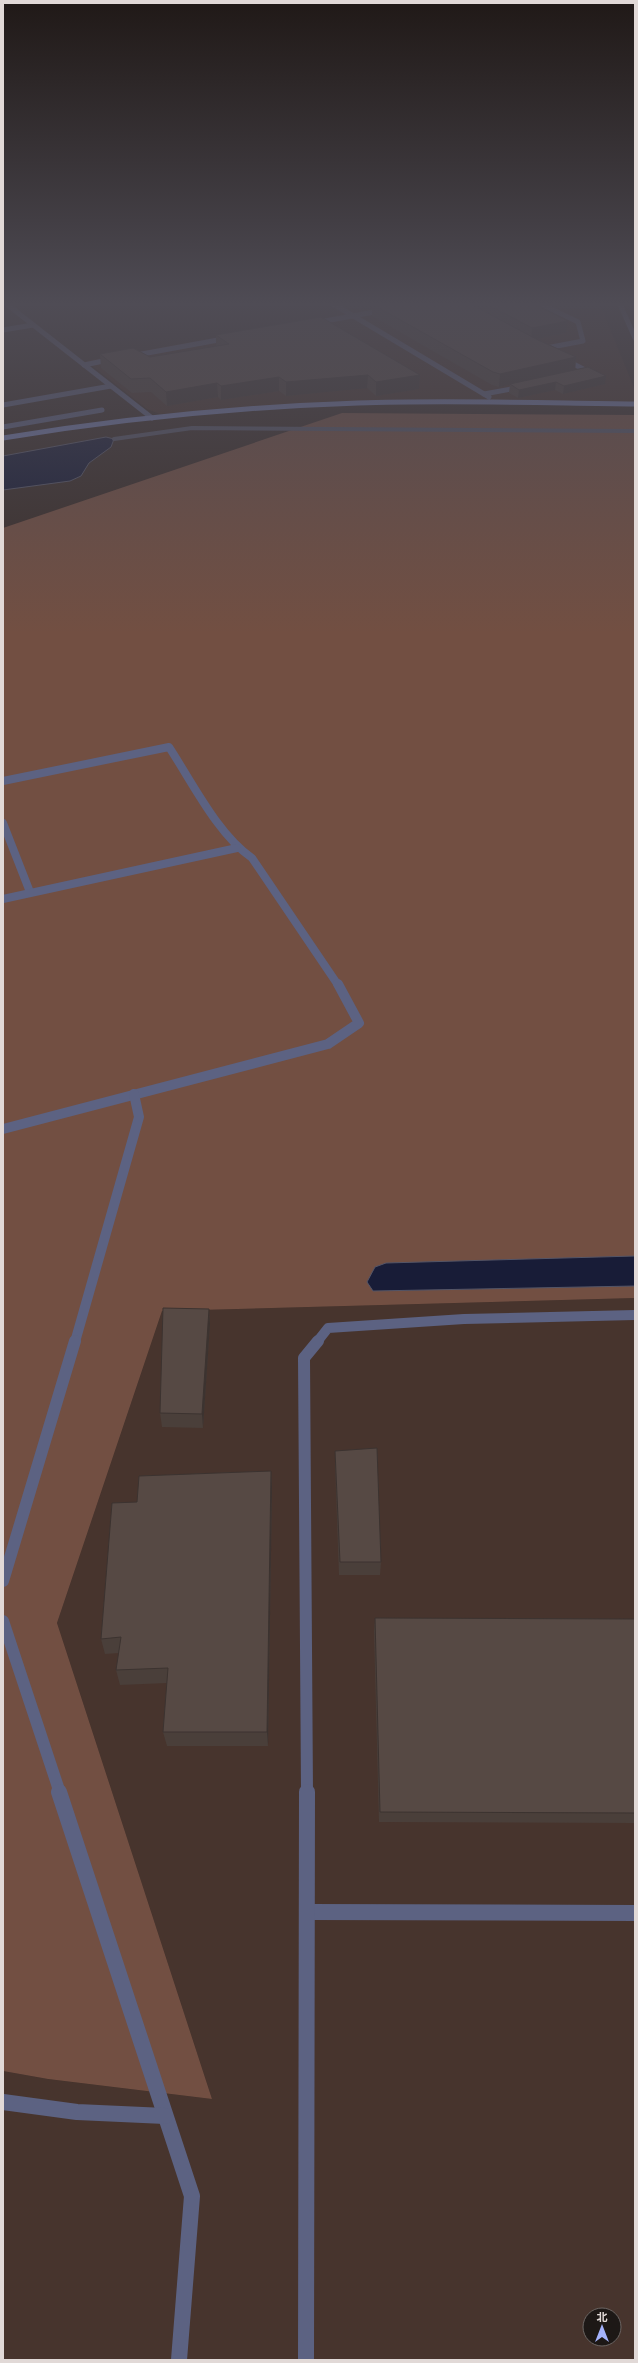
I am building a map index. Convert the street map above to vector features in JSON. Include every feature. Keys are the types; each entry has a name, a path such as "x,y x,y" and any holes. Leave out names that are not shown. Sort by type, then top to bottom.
{"street":[{"path":"3,427 89,412"},
{"path":"145,412 152,418"},
{"path":"3,438 152,418 225,412"},
{"path":"3,781 169,747 222,829 237,848 252,858 345,995 359,1022 328,1044 3,1129"},
{"path":"3,823 30,892"},
{"path":"3,899 237,848"},
{"path":"3,1581 93,1283 139,1117 134,1094"},
{"path":"306,2360 308,1912 304,1358 328,1328 464,1319 635,1315"},
{"path":"3,1621 192,2196 179,2360"},
{"path":"308,1912 635,1913"},
{"path":"3,2102 77,2112 165,2116"}],"shaded area":[{"path":"156,412 184,412 160,414"},
{"path":"342,413 635,415 635,1298 162,1311 57,1623 212,2099 48,2079 3,2071 3,528"},
{"path":"635,1298 635,2360 3,2360 3,2071 48,2079 212,2099 57,1623 162,1311"}],"water":[{"path":"106,437 114,439 111,447 89,463 81,476 70,481 3,490 3,456"},
{"path":"635,1256 635,1286 373,1291 367,1282 375,1267 386,1263"}],"building":[{"path":"163,1308 209,1309 202,1414 160,1413"},
{"path":"377,1448 381,1562 340,1562 335,1451"},
{"path":"271,1471 267,1732 163,1732 168,1668 116,1670 121,1637 101,1639 112,1503 137,1502 139,1476"},
{"path":"375,1618 635,1619 635,1813 380,1812"}],"waterway":[{"path":"114,439 192,428 635,431"}]}
